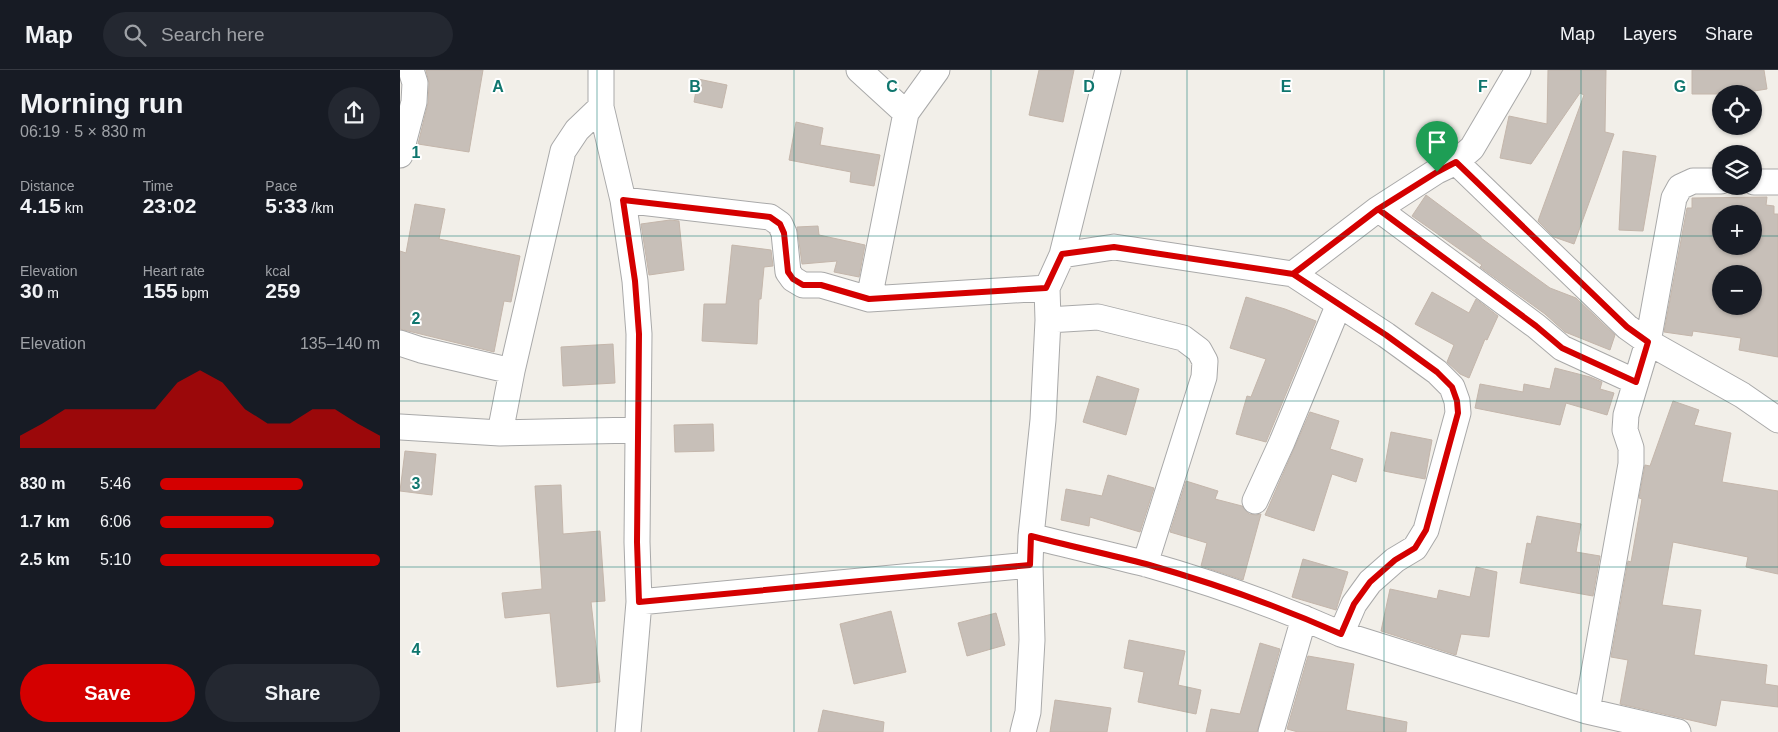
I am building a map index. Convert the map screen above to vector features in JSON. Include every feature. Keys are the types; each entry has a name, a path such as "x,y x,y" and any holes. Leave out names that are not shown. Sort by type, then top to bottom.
{"street":[{"path":"400,155 414,102 415,83 410,70"},
{"path":"601,70 601,106 623,200 635,281 639,334 637,542 639,602 628,732"},
{"path":"859,70 906,113"},
{"path":"869,299 906,113 937,70"},
{"path":"1024,732 1028,712 1032,640 1031,536 1043,420 1048,320 1046,288 1062,254 1108,70"},
{"path":"1293,274 1378,209 1456,162 1472,148 1518,70"},
{"path":"500,433 512,371 563,151 577,130 601,106"},
{"path":"1456,162 1627,327 1648,342 1742,395 1778,420"},
{"path":"1587,711 1628,481 1631,448 1625,430 1626,416 1648,342 1674,198 1680,187 1693,181 1712,181"},
{"path":"1762,182 1778,182"},
{"path":"623,200 770,217 780,224 784,233 788,272 793,279 803,285 821,285 869,299 1046,288"},
{"path":"1378,209 1536,326 1562,348 1636,382"},
{"path":"1062,254 1114,247 1293,274 1437,372 1452,387 1457,401 1458,413 1426,530 1415,548 1395,560 1370,582 1354,604 1341,634"},
{"path":"1255,500 1282,442 1339,304"},
{"path":"1048,320 1098,316 1183,338 1199,350 1205,361 1204,377 1145,564"},
{"path":"400,342 421,350 512,371"},
{"path":"400,427 500,433 638,430"},
{"path":"1031,536 1145,564 1224,588 1341,634 1587,711 1615,725 1678,732"},
{"path":"639,602 1030,565"},
{"path":"1271,732 1304,618"}],"building":[{"path":"426,70 483,70 469,152 418,144 428,103 429,83"},
{"path":"1039,70 1074,70 1063,122 1029,115"},
{"path":"1548,70 1606,70 1605,132 1614,134 1574,244 1554,237 1538,221 1584,95 1580,93 1531,164 1500,158 1509,116 1547,124"},
{"path":"1692,70 1764,70 1767,89 1762,90 1762,85 1712,85 1712,94 1692,94"},
{"path":"698,79 727,85 722,108 694,102"},
{"path":"796,122 823,128 820,145 880,155 874,186 850,182 851,172 789,160"},
{"path":"1623,151 1656,156 1643,231 1619,230"},
{"path":"1426,195 1550,288 1576,298 1615,335 1610,350 1565,332 1545,314 1480,267 1482,265 1412,216"},
{"path":"1767,197 1766,205 1774,206 1774,214 1778,214 1778,357 1739,350 1741,338 1693,331 1692,336 1664,332 1687,208 1692,208 1692,198"},
{"path":"415,204 445,209 439,239 520,256 511,302 504,301 494,352 400,329 400,251 406,253"},
{"path":"670,220 679,221 684,270 649,275 641,224"},
{"path":"818,226 819,235 865,245 859,277 834,272 837,261 802,264 797,227"},
{"path":"732,245 771,250 773,266 764,267 761,299 759,299 757,344 702,341 704,304 726,304"},
{"path":"1432,292 1469,313 1476,299 1498,316 1487,340 1485,339 1469,378 1460,374 1447,362 1454,345 1415,324"},
{"path":"1246,297 1316,321 1266,442 1236,434 1247,396 1251,397 1266,359 1230,348"},
{"path":"613,344 615,383 563,386 561,347"},
{"path":"1555,368 1602,382 1600,389 1614,393 1607,415 1566,403 1560,425 1475,408 1480,384 1523,392 1524,384 1550,389"},
{"path":"1097,376 1139,389 1126,435 1083,422"},
{"path":"1673,401 1699,410 1694,425 1731,433 1722,482 1778,491 1778,574 1746,567 1748,557 1673,542 1662,605 1701,610 1694,655 1767,665 1765,684 1778,686 1778,707 1721,700 1716,726 1620,704 1628,660 1611,657 1628,561 1631,562 1642,499 1639,498 1645,465 1650,466"},
{"path":"1310,412 1339,421 1330,449 1363,459 1356,482 1332,474 1314,531 1265,515"},
{"path":"713,424 714,451 675,452 674,425"},
{"path":"1391,432 1432,440 1425,479 1384,471"},
{"path":"405,451 436,454 432,495 400,491"},
{"path":"1108,475 1154,488 1140,532 1090,517 1089,526 1061,520 1066,489 1102,496"},
{"path":"1186,481 1218,491 1215,499 1242,506 1249,514 1261,514 1243,580 1201,566 1207,543 1170,532"},
{"path":"561,485 563,534 600,531 605,601 591,602 600,682 557,687 550,613 505,618 502,593 542,589 535,486"},
{"path":"1537,516 1581,524 1576,552 1600,556 1593,596 1520,583 1527,543 1531,544"},
{"path":"1303,559 1348,572 1336,610 1292,597"},
{"path":"1476,567 1497,572 1489,637 1461,634 1456,655 1381,631 1390,589 1437,599 1439,590 1470,597"},
{"path":"891,611 906,672 854,684 840,624"},
{"path":"996,613 1005,645 967,656 958,623"},
{"path":"1129,640 1185,651 1178,685 1201,690 1196,714 1138,702 1144,672 1124,668"},
{"path":"1260,643 1280,649 1257,732 1206,732 1211,709 1240,714"},
{"path":"1308,656 1354,664 1346,710 1407,722 1406,732 1298,732 1287,729"},
{"path":"1055,700 1111,708 1107,732 1050,732"},
{"path":"823,710 884,722 883,732 818,732"}],"route":[{"path":"1437,172 1378,209 1293,274 1114,247 1062,254 1046,288 869,299 821,285 803,285 793,279 788,272 784,233 780,224 770,217 623,200 635,281 639,334 637,542 639,602 1030,565 1031,536 1145,564 1224,588 1341,634 1354,604 1370,582 1395,560 1415,548 1426,530 1458,413 1457,401 1452,387 1437,372 1386,335 1293,274 1336,242 1378,209 1536,326 1550,340 1573,354 1636,382 1648,342 1627,327 1456,162 1437,172"}]}
